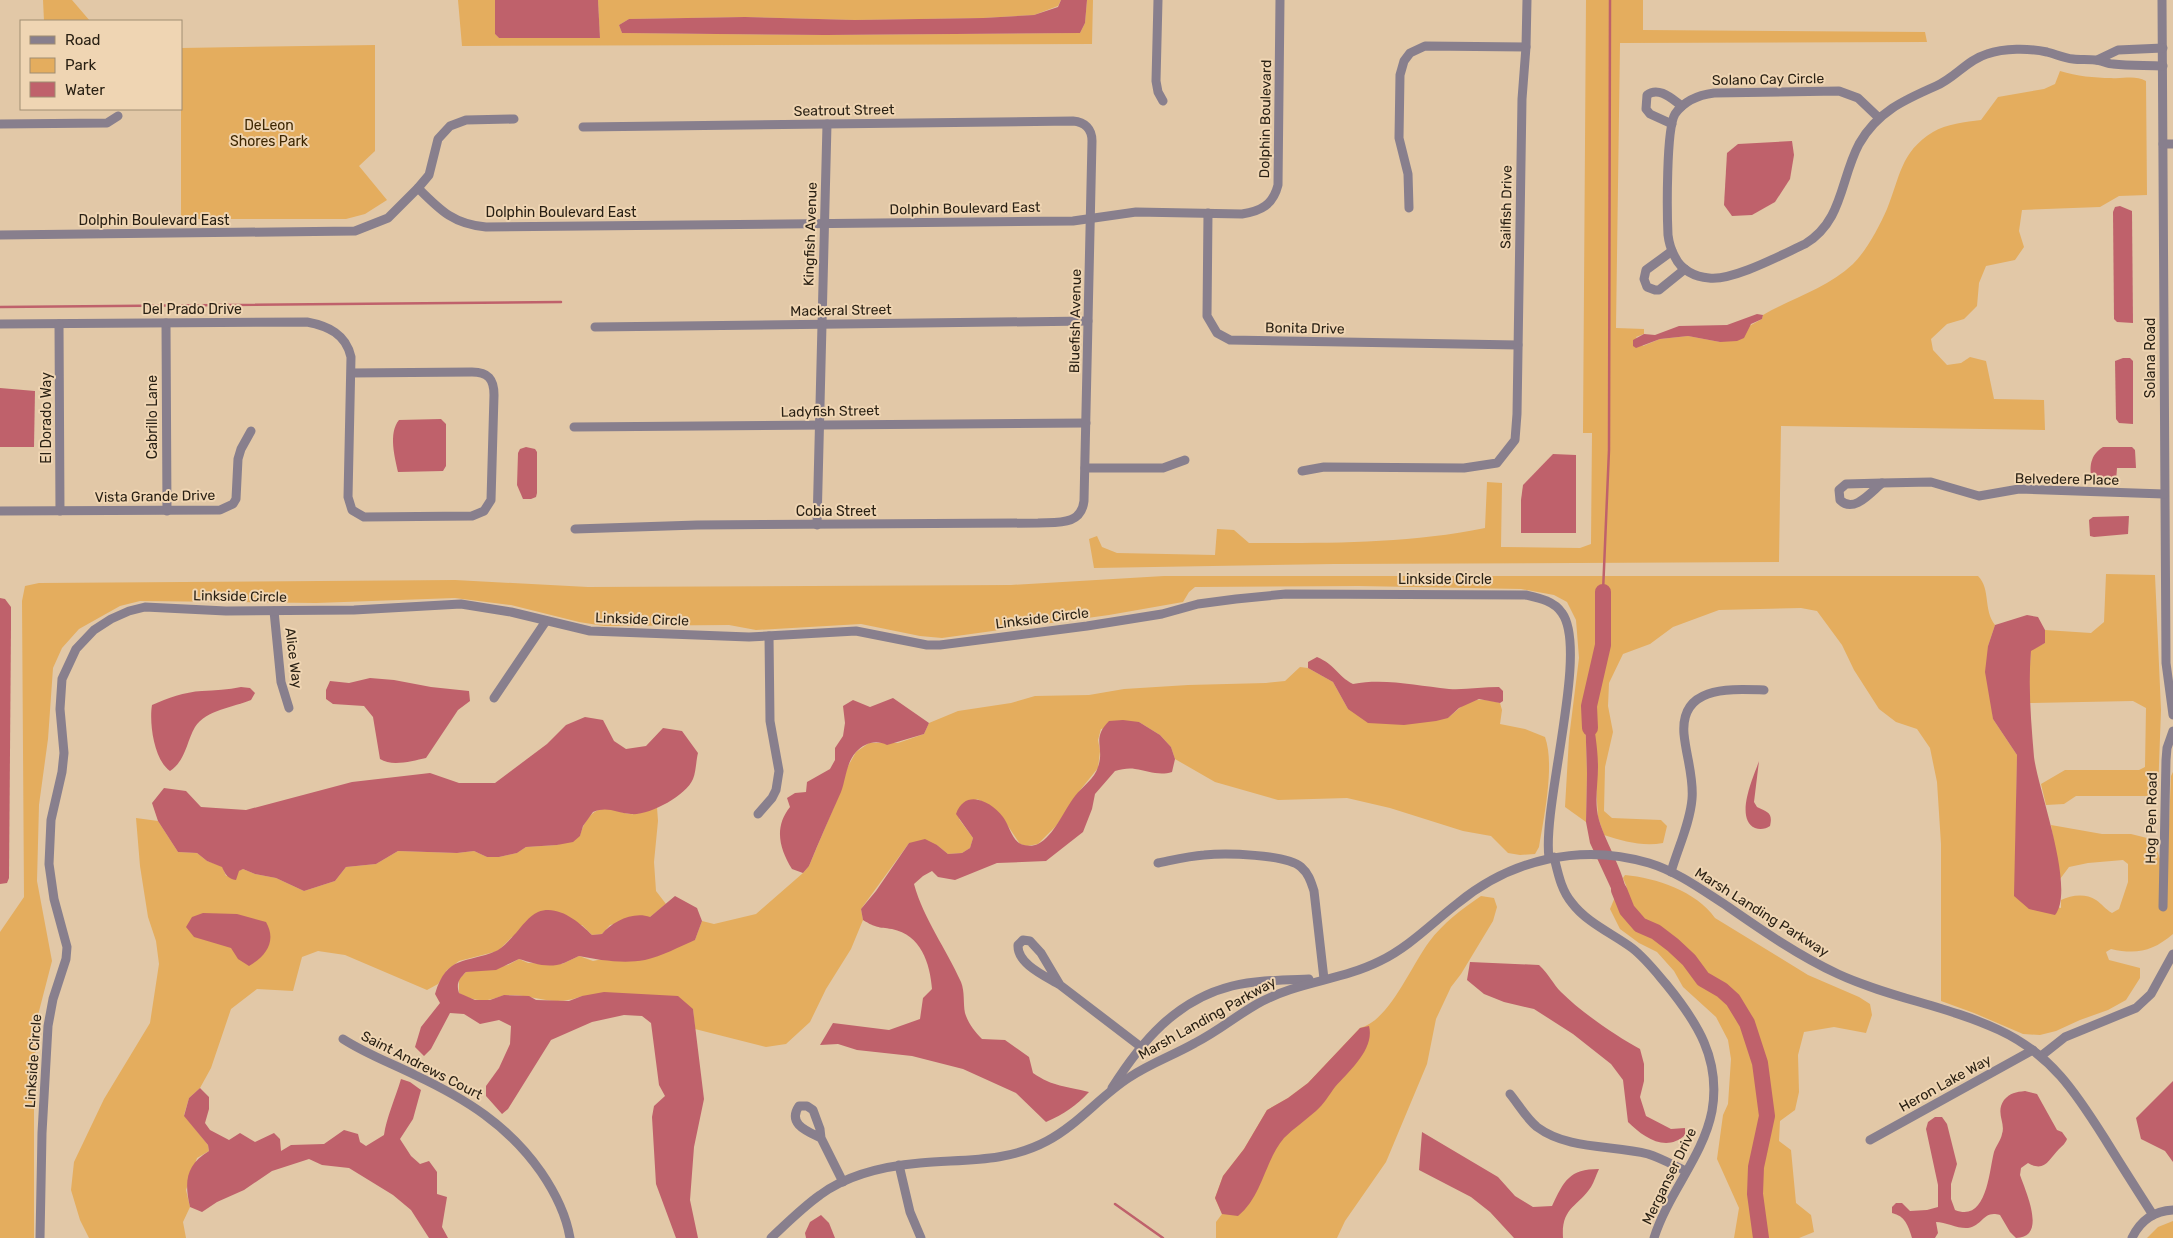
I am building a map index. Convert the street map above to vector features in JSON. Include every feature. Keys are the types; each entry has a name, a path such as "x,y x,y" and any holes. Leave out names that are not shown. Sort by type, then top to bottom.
{"street":[{"path":"1158,0 1156,81 1158,92 1163,100"},
{"name":"Dolphin Boulevard","path":"1090,218 1136,212 1242,214 1264,208 1276,194 1278,185 1280,0"},
{"name":"Sailfish Drive","path":"1302,471 1324,467 1464,468 1496,463 1515,440 1522,99 1527,0"},
{"name":"Solana Road","path":"2162,0 2166,664 2173,715"},
{"path":"1409,208 1408,174 1399,138 1400,75 1404,61 1410,53 1425,46 1526,47"},
{"path":"2097,60 2118,50 2163,48"},
{"path":"1672,124 1650,114 1646,110 1647,95 1651,92 1659,92 1682,106 1672,124 1670,132 1668,235 1672,251 1684,269 1702,278 1726,277 1805,244 1814,238 1822,231 1836,211 1855,153 1865,135 1878,118 1901,101 1937,86 1964,66 1988,54 2008,50 2038,50 2069,59 2097,60 2112,64 2163,66"},
{"name":"Solano Cay Circle","path":"1682,106 1693,98 1714,92 1839,92 1858,98 1878,118"},
{"path":"0,124 107,124 118,116"},
{"path":"418,188 429,175 438,139 450,126 466,120 514,119"},
{"name":"Seatrout Street","path":"583,127 1073,121 1090,129 1092,141"},
{"name":"Kingfish Avenue","path":"817,524 827,124"},
{"name":"Bluefish Avenue","path":"1084,501 1092,141"},
{"path":"2163,144 2173,144"},
{"name":"Dolphin Boulevard East","path":"0,235 356,231 388,218 418,188 451,218 464,224 486,227 1073,221 1090,218"},
{"name":"Bonita Drive","path":"1208,213 1207,316 1214,330 1230,340 1518,345"},
{"path":"1672,251 1646,270 1644,279 1647,288 1659,290 1684,269"},
{"name":"Mackeral Street","path":"594,327 1088,321"},
{"name":"Del Prado Drive","path":"0,324 300,322 320,325 338,334 346,342 351,357 348,497 354,512 364,516 472,516 484,511 491,500 494,404 494,386 488,375 472,372 351,373"},
{"name":"Cabrillo Lane","path":"166,323 167,510"},
{"name":"El Dorado Way","path":"59,324 60,511"},
{"name":"Ladyfish Street","path":"574,427 1086,423"},
{"name":"Vista Grande Drive","path":"0,512 220,510 233,504 237,493 238,460 241,449 251,431"},
{"path":"1085,468 1163,468 1185,460"},
{"name":"Belvedere Place","path":"1882,483 1931,482 1979,496 2019,489 2164,494"},
{"name":"Cobia Street","path":"575,529 817,524 1068,522 1081,514 1084,501"},
{"name":"Linkside Circle","path":"40,1238 48,1026 53,999 66,960 66,947 54,899 49,864 51,820 64,753 62,679 76,649 94,630 129,611 156,607 226,611 354,610 461,604 480,606 574,628 619,633 769,636 856,631 927,645 940,645 1087,626 1162,614 1198,604 1286,594 1512,593 1551,602 1562,612 1568,626 1570,642 1568,695 1556,762 1548,839 1552,858"},
{"name":"Alice Way","path":"274,611 281,682 289,708"},
{"path":"494,698 546,621"},
{"path":"758,814 772,798 776,790 779,772 770,721 769,636"},
{"path":"1671,872 1692,798 1684,733 1688,713 1698,699 1714,690 1764,690"},
{"name":"Hog Pen Road","path":"2163,907 2166,760 2167,748 2173,731"},
{"path":"1158,863 1208,855 1275,857 1293,862 1301,867 1311,880 1314,891 1324,979"},
{"name":"Marsh Landing Parkway","path":"1109,1092 1144,1068 1195,1043 1258,1004 1293,988 1360,970 1380,961 1418,937 1479,887 1501,874 1552,858 1589,855 1619,857 1650,864 1692,883 1782,943 1836,973 1895,997 1997,1029 2034,1050 2076,1094 2154,1215"},
{"name":"Merganser Drive","path":"1552,858 1572,904 1644,958 1688,1010 1701,1033 1709,1057 1713,1078 1712,1109 1705,1136 1666,1207 1654,1238"},
{"path":"1060,985 1041,953 1030,941 1023,940 1018,945 1021,958 1141,1046"},
{"path":"2041,1056 2065,1037 2136,1008 2151,994 2173,954"},
{"name":"Marsh Landing Parkway","path":"771,1238 822,1193 842,1182 899,1165 980,1160 1021,1152 1062,1133 1093,1108 1109,1092 1141,1046 1165,1021 1180,1009 1214,992 1250,982 1324,979"},
{"name":"Saint Andrews Court","path":"343,1039 372,1056 416,1075 469,1103 500,1126 521,1147 546,1179 566,1221 570,1238"},
{"name":"Heron Lake Way","path":"1870,1140 2034,1050"},
{"path":"1510,1094 1537,1127 1550,1134 1573,1142 1649,1155 1686,1171"},
{"path":"821,1138 842,1182"},
{"path":"899,1165 910,1212 922,1238"},
{"path":"2132,1238 2141,1224 2154,1215 2173,1210"}],"green space":[{"path":"43,0 72,0 89,20 44,20"},
{"path":"458,0 495,0 495,34 499,38 600,38 598,0 1061,0 1058,6 1034,15 983,18 855,20 745,17 629,19 619,25 622,33 825,35 1080,33 1085,23 1087,0 1093,0 1092,44 462,46"},
{"path":"1586,0 1643,0 1643,30 1925,32 1927,42 1620,43 1616,328 1644,329 1644,334 1636,337 1643,346 1660,339 1688,336 1720,342 1762,319 1763,315 1832,280 1853,264 1872,238 1887,209 1902,166 1914,148 1938,129 1981,120 1998,97 2044,89 2055,84 2060,71 2086,76 2134,78 2146,81 2147,195 2119,196 2100,207 2022,210 2019,231 2024,247 2015,260 1986,266 1979,283 1977,306 1964,319 1947,324 1931,339 1933,350 1947,365 1961,363 1970,357 1986,361 1994,399 2044,400 2045,430 1781,426 1779,562 1334,564 1094,568 1089,539 1097,536 1102,547 1117,553 1215,555 1217,529 1234,530 1249,543 1308,543 1397,540 1485,528 1487,482 1502,483 1501,547 1580,548 1591,544 1592,433 1583,433"},
{"name":"DeLeon Shores Park","path":"375,45 375,151 359,166 387,200 365,214 346,219 181,219 182,48"},
{"path":"2106,574 2155,575 2161,710 2158,792 2151,796 2076,796 2064,804 2046,805 2041,784 2065,770 2139,770 2145,767 2146,708 2133,701 2030,703 2031,650 2045,643 2045,630 2091,633 2104,622"},
{"path":"1164,576 1978,576 1982,581 1989,613 1995,625 1988,646 1993,719 2017,755 2015,896 2061,908 2061,900 2074,896 2083,896 2096,900 2112,913 2119,909 2128,882 2128,864 2123,860 2088,863 2069,867 2060,879 2051,825 2102,834 2131,834 2151,839 2160,859 2169,824 2171,776 2173,772 2173,934 2159,944 2144,950 2129,952 2111,949 2106,952 2109,960 2140,968 2140,978 2126,1000 2108,1010 2056,1031 2040,1035 2023,1034 1941,1001 1941,844 1937,782 1930,748 1917,729 1896,722 1879,709 1854,670 1842,645 1817,611 1801,608 1719,610 1673,627 1650,644 1623,654 1609,683 1608,706 1613,732 1605,767 1604,811 1612,818 1661,820 1667,826 1663,843 1641,844 1604,835 1598,817 1596,784 1598,766 1595,745 1585,711 1586,822 1565,807 1569,738 1579,658 1576,620 1567,602 1554,595 1521,589 1359,586 1195,587 1189,592 1183,602 1109,615 942,638 920,636 861,624 756,630 729,625 604,626 579,622 511,605 455,598 316,603 140,601 120,606 79,629 62,648 53,668 48,739 39,805 37,881 52,961 37,1019 34,1085 34,1238 0,1238 0,932 24,897 22,601 25,586 39,583 455,580 588,587 1011,585"},
{"path":"1300,667 1308,668 1333,682 1348,709 1448,718 1466,703 1484,700 1500,703 1502,710 1500,724 1525,729 1545,737 1549,761 1548,791 1539,847 1535,854 1520,855 1508,853 1491,836 1463,831 1390,808 1347,798 1278,800 1215,782 1175,759 1171,747 1160,735 1139,722 1101,729 1098,740 1100,751 1098,768 1056,826 1038,844 1027,846 1020,844 1002,817 991,806 977,799 959,819 973,838 970,848 962,853 948,854 937,845 909,843 861,909 863,920 851,949 826,989 810,1022 786,1044 766,1047 695,1029 693,1009 582,996 562,1001 517,995 503,995 494,999 479,1000 459,993 459,979 466,972 508,965 519,959 528,963 562,964 579,956 593,961 695,940 702,921 714,924 756,914 809,866 841,790 847,768 856,752 869,743 898,743 924,734 929,723 958,711 1011,703 1035,696 1089,695 1124,689 1285,681"},
{"path":"657,807 658,821 654,862 656,891 666,904 650,917 610,925 602,934 592,935 582,925 512,937 498,951 459,961 447,970 438,984 427,990 345,955 318,951 302,957 293,991 257,989 231,1009 211,1068 200,1088 189,1098 184,1115 208,1145 209,1151 197,1158 186,1190 190,1207 183,1222 186,1238 89,1238 80,1220 71,1190 74,1162 104,1099 150,1023 159,964 156,941 148,917 140,866 136,818 158,821 178,852 197,853 207,861 222,866 226,876 243,869 255,874 276,878 304,891 335,881 346,867 376,864 398,851 457,853 474,851 487,857 499,857 517,853 526,847 557,845 580,836 590,816 600,810 612,809 633,814"},
{"path":"1625,875 1649,879 1686,893 1697,900 1715,918 1808,975 1859,997 1870,1004 1872,1015 1866,1033 1834,1027 1804,1032 1798,1055 1799,1092 1795,1110 1780,1121 1779,1141 1791,1150 1796,1203 1811,1215 1814,1232 1799,1238 1734,1238 1739,1208 1717,1159 1723,1115 1728,1104 1731,1059 1728,1040 1716,1017 1683,987 1674,971 1657,952 1639,943 1620,929 1610,909 1615,897 1621,905 1627,888 1623,878"},
{"path":"1481,896 1494,898 1497,907 1493,921 1451,987 1436,1019 1427,1064 1386,1162 1345,1221 1337,1238 1216,1238 1216,1222 1222,1214 1215,1198 1223,1176 1244,1149 1267,1110 1288,1098 1308,1083 1360,1028 1371,1023 1380,1015 1399,991 1434,935 1453,917"},
{"path":"2173,1221 2173,1238 2147,1238 2158,1227"}],"water":[{"path":"495,0 598,0 600,38 499,38 495,34"},
{"path":"1061,0 1087,0 1085,23 1080,33 825,35 622,33 619,25 629,19 745,17 855,20 983,18 1034,15 1058,7"},
{"path":"1792,141 1794,155 1790,179 1775,202 1752,215 1732,216 1724,205 1727,153 1738,144"},
{"path":"2120,206 2132,211 2133,323 2117,322 2114,319 2113,212 2115,207"},
{"path":"1757,314 1763,315 1762,319 1751,324 1744,338 1737,341 1720,342 1688,336 1660,339 1636,348 1633,346 1633,340 1644,334 1655,335 1679,326 1727,325"},
{"path":"2130,358 2133,361 2133,424 2119,423 2116,419 2115,361"},
{"path":"0,388 35,391 34,447 0,447"},
{"path":"441,419 446,424 446,466 443,471 398,472 393,438 399,420"},
{"path":"526,447 535,449 537,452 537,493 536,497 531,499 523,499 517,485 518,453 520,449"},
{"path":"2103,447 2132,447 2135,450 2136,468 2117,468 2116,481 2092,481 2093,458"},
{"path":"1553,454 1576,455 1576,533 1521,533 1523,485"},
{"path":"2129,516 2128,534 2090,536 2089,520 2093,517"},
{"path":"0,598 5,599 11,607 11,627 9,878 7,883 0,884"},
{"path":"2027,615 2038,617 2045,630 2045,643 2031,651 2030,704 2034,757 2059,862 2060,902 2055,915 2029,909 2014,896 2017,755 1993,719 1985,672 1988,646 1995,625"},
{"path":"1317,657 1328,663 1343,678 1353,684 1389,682 1449,689 1499,687 1503,691 1503,701 1500,703 1479,699 1459,708 1448,718 1436,721 1404,725 1368,723 1348,709 1333,682 1308,668 1308,662"},
{"path":"370,678 469,691 470,701 458,710 426,758 402,763 390,763 380,759 373,717 364,706 333,704 326,699 326,690 330,681 349,683"},
{"path":"241,687 250,688 255,693 251,700 213,713 200,721 192,733 183,756 170,771 160,759 156,750 151,721 152,705 189,693"},
{"path":"893,698 929,723 924,734 887,745 879,742 870,743 856,752 850,761 841,792 809,866 803,873 792,869 784,853 780,838 782,822 790,807 787,798 795,793 806,792 807,782 830,769 835,760 835,748 843,736 845,723 843,706 853,700 870,707"},
{"path":"1589,706 1592,710 1597,753 1596,800 1599,820 1623,878 1628,900 1627,910 1615,897 1590,843 1586,822 1585,711"},
{"path":"585,717 603,720 614,741 626,749 646,746 663,728 682,731 698,753 693,779 683,792 675,798 647,812 631,814 612,810 598,810 593,812 583,826 580,836 573,842 526,847 517,853 499,857 487,857 474,851 457,853 398,851 376,864 346,867 335,881 304,891 276,878 255,874 243,869 239,871 236,880 231,879 222,867 207,861 197,853 178,852 158,821 152,803 164,788 186,791 201,807 246,810 352,782 430,773 459,783 495,783 547,744 566,725"},
{"path":"1109,721 1139,722 1160,735 1171,747 1175,759 1172,772 1158,773 1135,769 1115,771 1095,794 1092,809 1083,832 1046,861 997,863 955,880 938,877 932,871 914,884 923,910 961,982 965,1013 970,1024 982,1039 1005,1040 1029,1057 1033,1073 1040,1078 1060,1086 1089,1092 1069,1109 1046,1122 1016,1093 963,1069 912,1056 857,1050 838,1044 820,1045 833,1023 889,1030 920,1019 923,998 932,989 929,969 922,951 910,937 902,932 874,926 863,920 861,909 876,891 909,843 925,839 937,845 948,854 962,853 970,848 973,838 956,814 965,801 972,799 985,802 998,811 1019,843 1028,846 1038,844 1049,835 1075,796 1096,771 1100,760 1099,738 1104,727"},
{"path":"1759,761 1754,802 1757,807 1764,810 1771,818 1770,826 1761,829 1755,828 1749,823 1746,815 1747,796"},
{"path":"675,896 697,908 702,921 695,940 664,954 645,960 628,962 579,956 558,965 541,965 519,959 496,970 466,972 460,979 458,986 459,993 475,1000 490,1000 504,995 529,996 536,1000 569,1001 582,996 604,992 678,996 693,1009 704,1099 694,1147 690,1200 698,1238 676,1238 656,1184 652,1117 654,1106 665,1096 659,1085 651,1023 642,1016 624,1015 592,1022 551,1040 508,1109 502,1114 486,1096 486,1086 499,1068 510,1044 511,1026 499,1020 480,1024 464,1014 450,1013 431,1049 424,1056 415,1047 421,1027 440,1003 435,994 445,972 459,962 499,950 538,912 553,910 560,912 581,925 592,935 602,934 611,925 623,919 637,915 650,917"},
{"path":"203,913 237,914 266,922 269,929 270,942 265,953 249,966 238,959 231,948 194,937 186,927 192,917"},
{"path":"1470,962 1539,965 1561,992 1578,1008 1610,1031 1640,1049 1644,1064 1644,1081 1640,1097 1646,1116 1671,1129 1685,1128 1685,1135 1670,1143 1663,1143 1655,1141 1634,1128 1628,1122 1623,1080 1611,1064 1573,1034 1534,1009 1504,1002 1484,994 1467,980"},
{"path":"1369,1026 1370,1035 1368,1043 1360,1059 1319,1108 1284,1138 1277,1147 1253,1198 1246,1208 1238,1216 1222,1214 1215,1198 1223,1176 1244,1149 1267,1110 1288,1098 1308,1083 1360,1028"},
{"path":"401,1079 410,1082 421,1090 413,1119 400,1139 411,1156 420,1164 429,1161 437,1172 437,1194 447,1197 442,1227 448,1238 429,1238 411,1210 393,1195 349,1168 322,1165 309,1159 272,1171 244,1190 217,1202 202,1212 190,1207 187,1182 191,1168 201,1156 209,1151 208,1145 184,1116 189,1098 200,1088 209,1097 209,1109 205,1123 210,1130 229,1140 240,1133 255,1142 274,1133 280,1139 281,1151 291,1145 324,1144 344,1130 358,1134 360,1142 366,1146 384,1135"},
{"path":"2173,1081 2173,1162 2165,1151 2141,1139 2136,1118"},
{"path":"2025,1091 2037,1094 2057,1130 2062,1132 2067,1139 2043,1166 2034,1166 2028,1163 2021,1168 2020,1175 2032,1212 2033,1222 2031,1230 2026,1236 2016,1238 2000,1215 1990,1214 1968,1228 1936,1222 1938,1233 1935,1238 1912,1238 1905,1222 1900,1216 1892,1213 1892,1207 1896,1203 1902,1203 1910,1211 1938,1207 1938,1185 1926,1129 1928,1122 1935,1117 1942,1117 1947,1124 1957,1164 1951,1184 1951,1199 1955,1210 1966,1212 1974,1209 1985,1193 1994,1152 2003,1130 2000,1114 2001,1105 2011,1094"},
{"path":"1422,1132 1498,1177 1515,1196 1533,1207 1552,1206 1564,1183 1574,1174 1581,1171 1599,1169 1586,1194 1571,1208 1565,1220 1563,1238 1514,1238 1490,1212 1471,1197 1419,1170"},
{"path":"821,1215 829,1223 835,1238 806,1238 805,1233 810,1222"}],"waterway":[{"path":"1603,592 1609,450 1610,0"},
{"path":"0,307 561,302"},
{"path":"1590,728 1589,706 1603,645 1603,592"},
{"path":"1619,890 1627,910 1640,925 1656,932 1673,945 1689,960 1703,979 1722,990 1733,1000 1747,1023 1760,1063 1767,1116 1756,1167 1755,1194 1761,1238"},
{"path":"1115,1204 1163,1238"}]}
